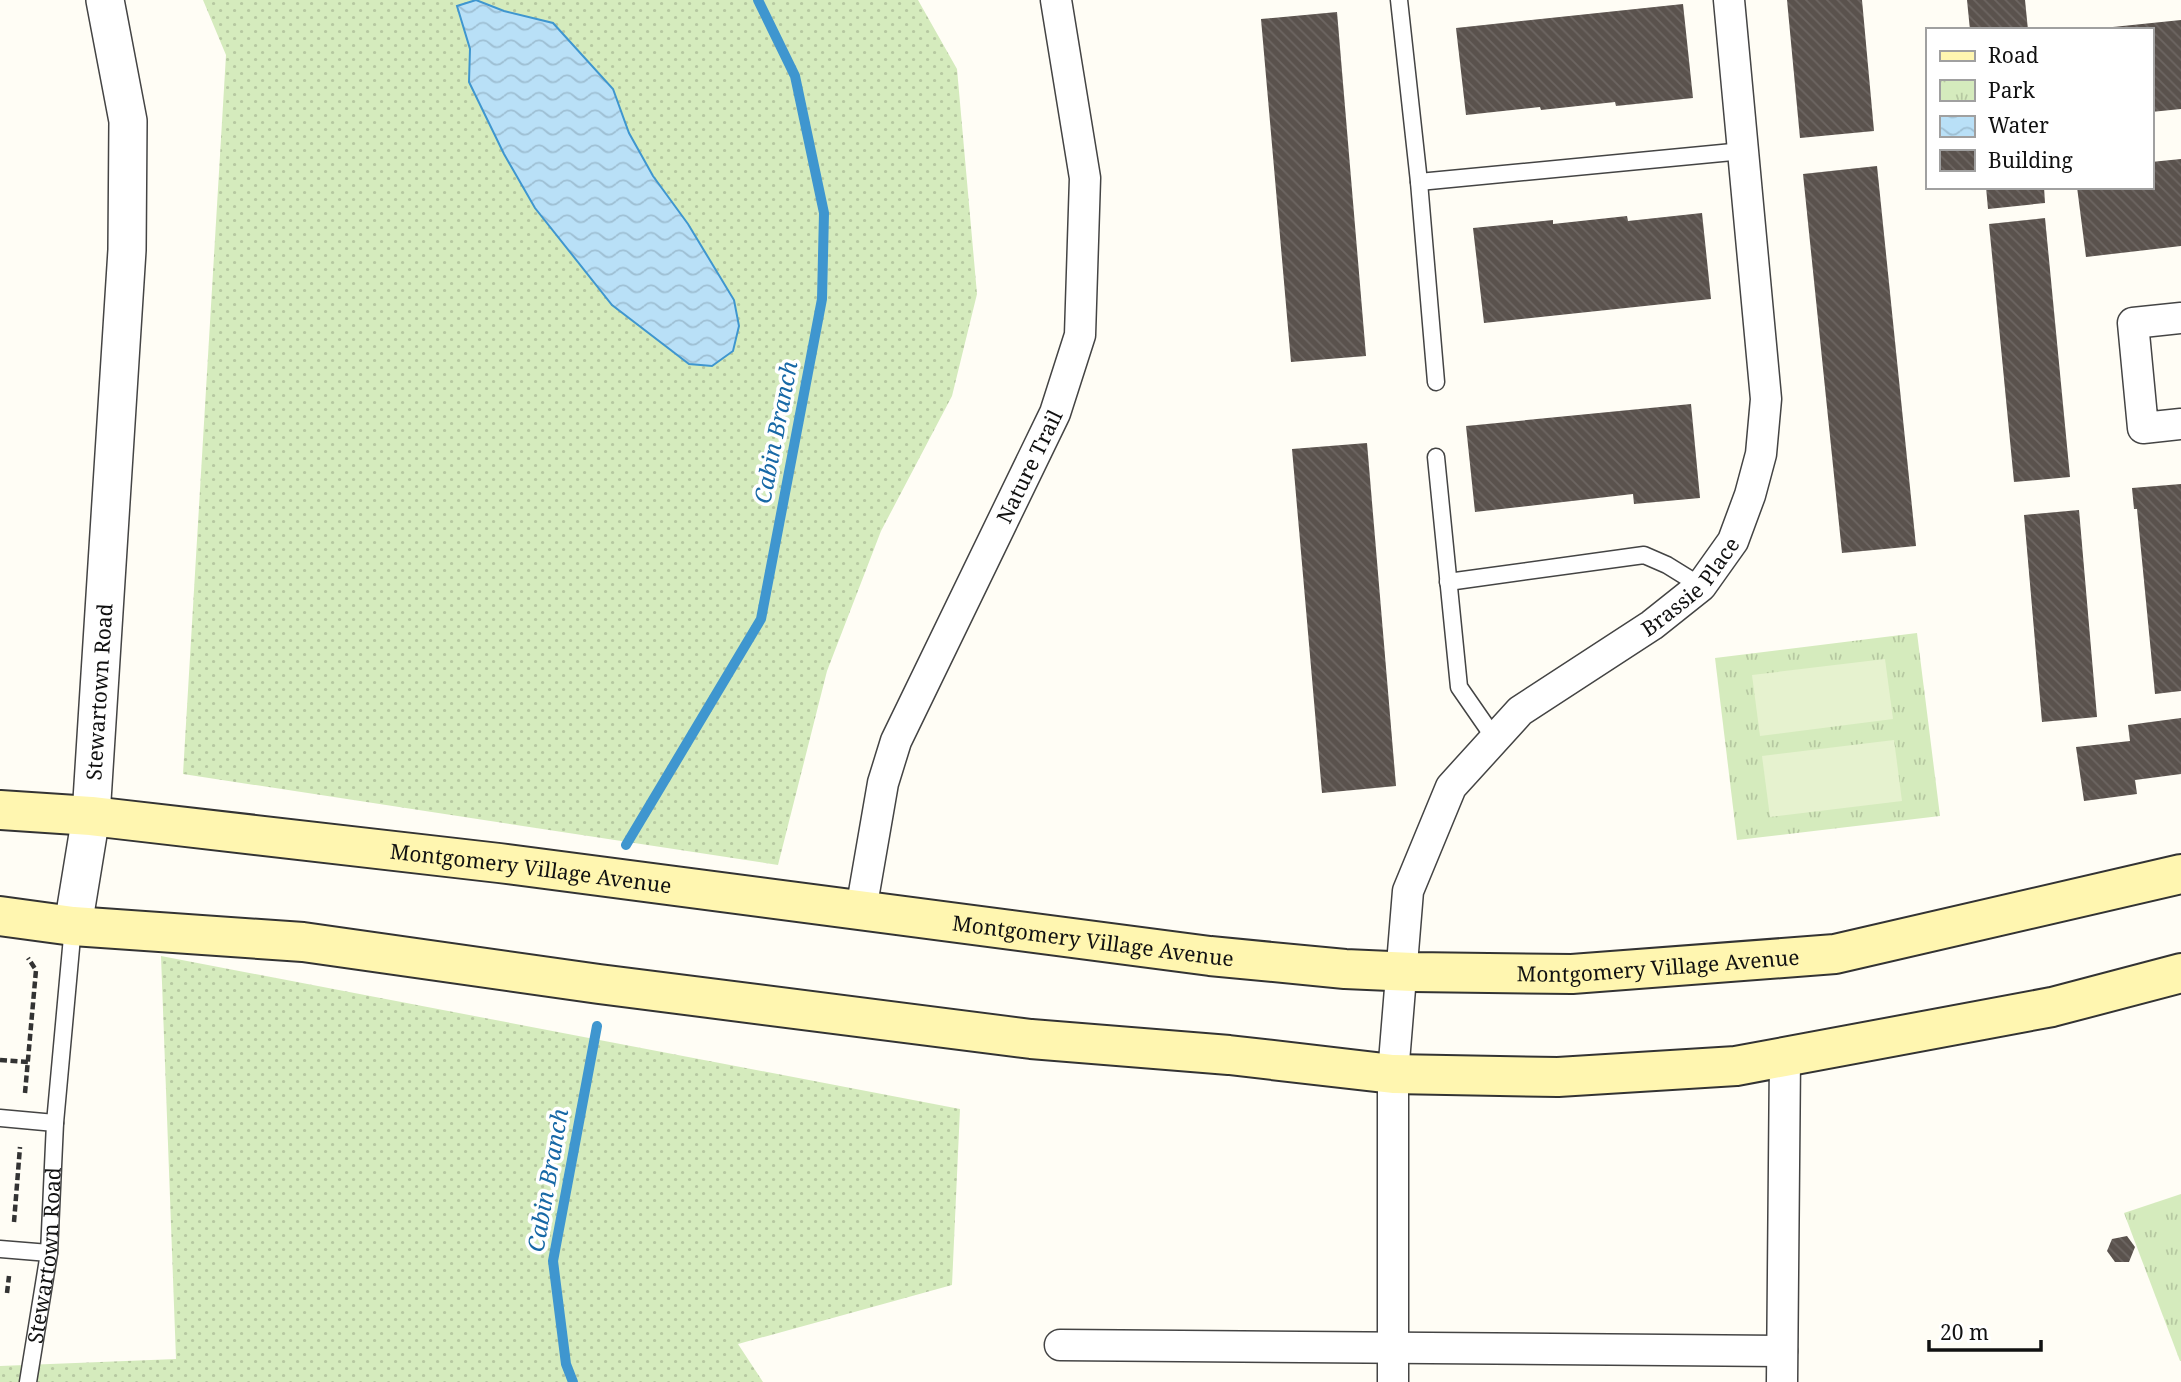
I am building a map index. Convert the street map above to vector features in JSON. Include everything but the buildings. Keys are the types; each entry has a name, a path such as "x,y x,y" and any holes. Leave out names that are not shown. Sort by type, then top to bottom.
{"main road":[{"name":"Montgomery Village Avenue","path":"0,810 91,816 499,863 1210,956 1401,972 1572,974 1835,954 2181,874"},
{"path":"0,916 74,926 303,942 599,984 1031,1039 1229,1055 1393,1074 1558,1077 1736,1066 2052,1007 2181,973"}],"street":[{"name":"Stewartown Road","path":"74,926 91,816 127,250 128,121 105,0"},
{"name":"Nature Trail","path":"861,910 883,783 896,741 1055,413 1080,335 1085,178 1056,0"},
{"name":"Brassie Place","path":"1393,1382 1393,1074 1408,891 1451,787 1520,711 1652,625 1701,586 1733,541 1761,454 1766,399 1729,0"},
{"path":"2181,318 2133,323 2143,428 2181,424"},
{"path":"1782,1382 1785,1057"},
{"path":"1060,1345 1782,1351"}],"lane":[{"path":"1399,0 1419,182 1436,382"},
{"path":"1419,182 1743,151"},
{"path":"1436,457 1459,687 1495,739"},
{"path":"1448,582 1644,555 1667,565 1701,586"},
{"name":"Stewartown Road","path":"28,1382 49,1253 55,1123 74,926"},
{"path":"0,1118 55,1123"},
{"path":"0,1249 49,1253"}],"path":[{"path":"0,1060 28,1062"}],"green space":[{"path":"203,0 918,0 957,69 977,294 952,396 881,531 827,671 778,865 183,774 226,55"},
{"path":"1917,633 1940,816 1737,840 1715,658"},
{"path":"1885,659 1893,719 1760,736 1752,675"},
{"path":"1894,740 1902,801 1770,817 1762,756"},
{"path":"161,956 960,1109 952,1285 738,1344 763,1382 0,1382 0,1366 176,1359"},
{"path":"2181,1194 2181,1361 2180,1361 2124,1213"}],"water":[{"path":"476,0 504,11 553,23 613,89 629,133 653,176 688,224 734,300 739,326 733,351 712,366 689,364 612,305 535,208 504,154 469,82 470,49 457,6"}],"waterway":[{"name":"Cabin Branch","path":"626,845 761,619 822,299 824,213 795,76 758,0"},
{"name":"Cabin Branch","path":"573,1382 566,1364 553,1261 597,1026"}]}
